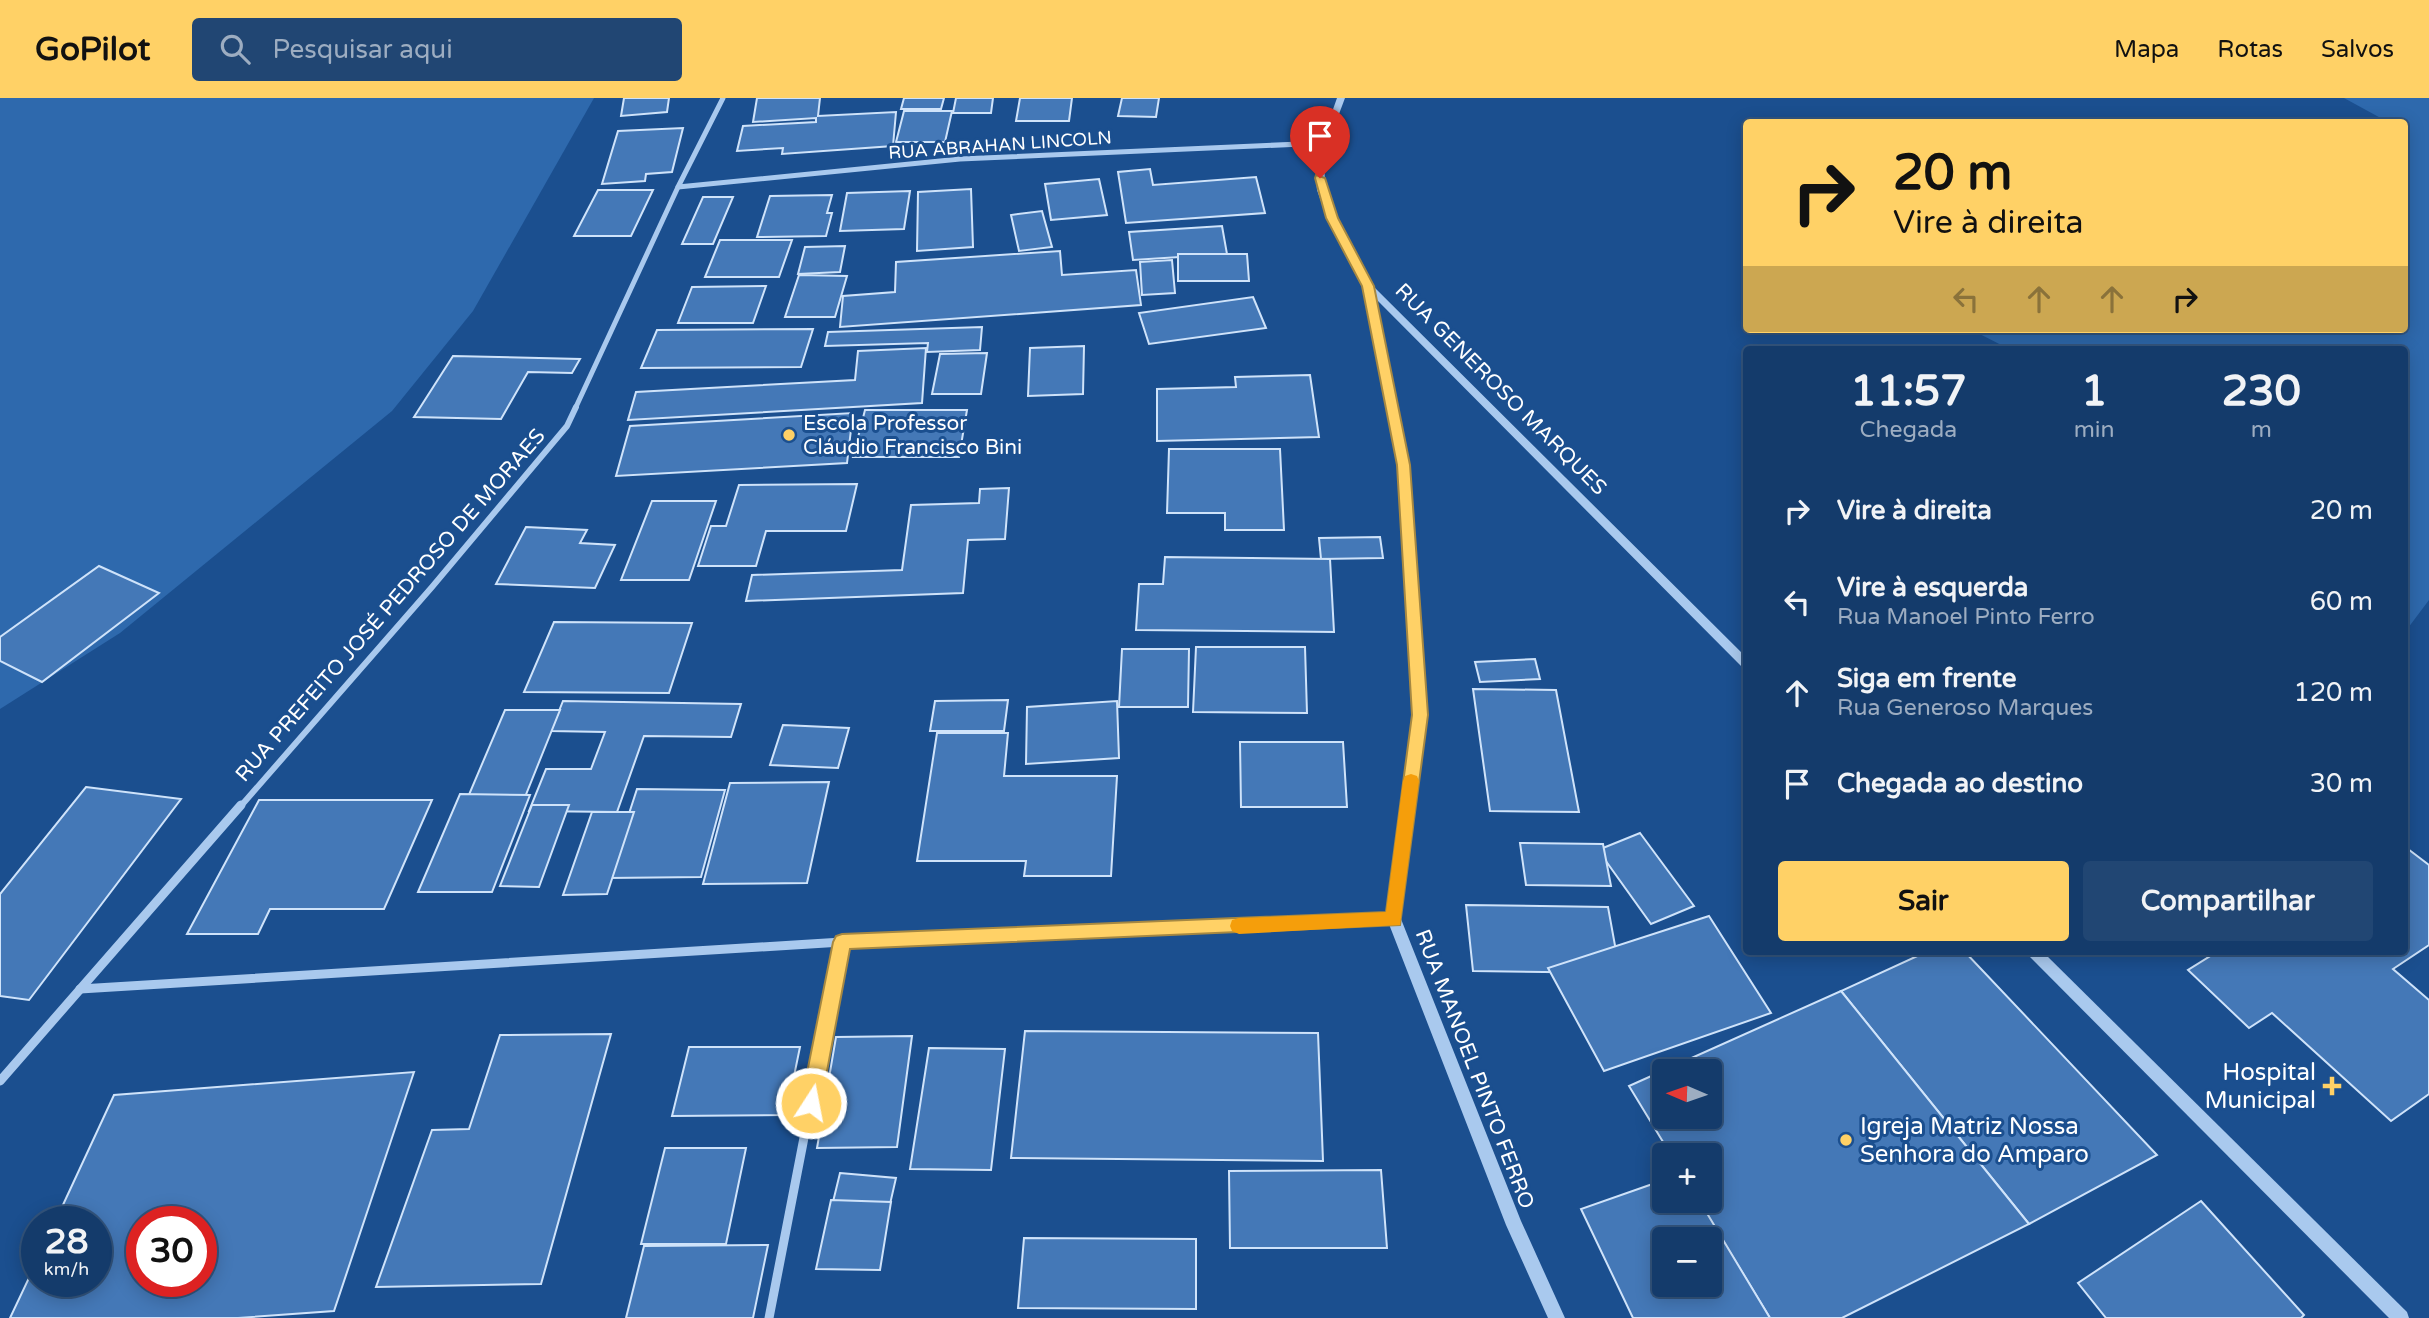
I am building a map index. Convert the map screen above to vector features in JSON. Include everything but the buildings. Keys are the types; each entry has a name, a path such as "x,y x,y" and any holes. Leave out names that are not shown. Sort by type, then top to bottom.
{"street":[{"name":"RUA PREFEITO JOSÉ PEDROSO DE MORAES","path":"0,1081 432,587 566,426 678,187 723,98"},
{"name":"RUA GENEROSO MARQUES","path":"1341,98 1324,143 1320,178 1332,218 1368,286 1743,661"},
{"name":"RUA ABRAHAN LINCOLN","path":"678,187 960,159 1324,143"},
{"name":"RUA MANOEL PINTO FERRO","path":"1368,286 1404,465 1420,715 1394,919 1514,1225 1557,1318"},
{"path":"80,989 842,942 1394,919"},
{"path":"769,1318 842,942"},
{"path":"2037,955 2401,1318"}],"shaded area":[{"path":"0,98 594,98 473,311 392,411 120,633 0,709"},
{"path":"2344,98 2429,98 2429,600 2408,628 2408,346 2003,346 1978,333 2408,333 2408,119 2382,119"}],"slow traffic":[{"path":"1239,926 1394,919 1411,781"}],"place":[{"name":"Escola Professor Cláudio Francisco Bini","path":"789,435"},
{"name":"Hospital Municipal","path":"2332,1086"},
{"name":"Igreja Matriz Nossa Senhora do Amparo","path":"1846,1140"}],"route":[{"path":"811,1103 842,942 1394,919 1420,715 1404,465 1368,286 1332,218 1320,178"}]}
